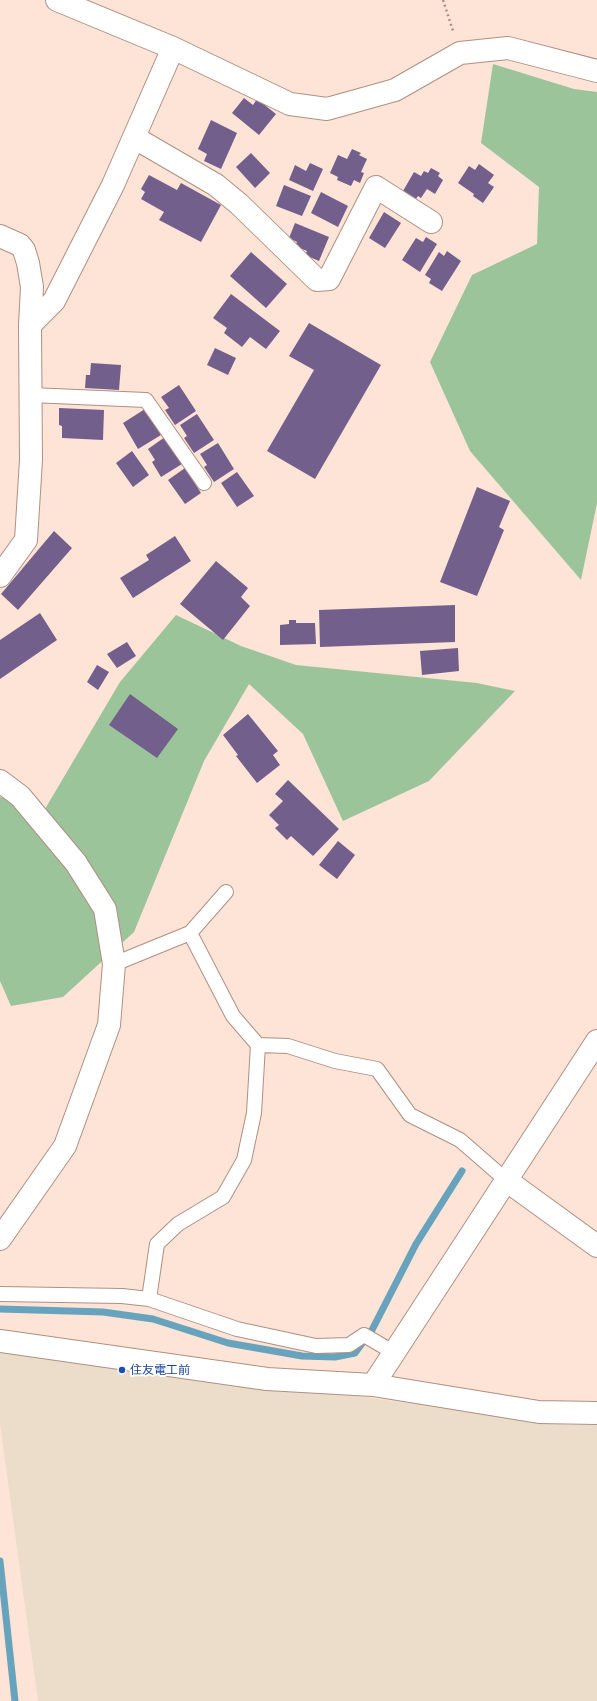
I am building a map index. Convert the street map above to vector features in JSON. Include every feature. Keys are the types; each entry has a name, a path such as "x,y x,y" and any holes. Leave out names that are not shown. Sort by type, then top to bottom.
{"street":[{"path":"57,0 173,48 290,104 327,109 395,90 460,53 508,48 597,71"},
{"path":"30,325 54,301 113,185 135,138 173,48"},
{"path":"135,138 216,185 239,204 317,280 329,279 376,187 431,222"},
{"path":"0,236 20,245 24,250 32,287 30,325 31,460 26,540 0,576"},
{"path":"0,781 20,796 76,863 105,909 114,964 109,1025 65,1146 0,1239"},
{"path":"373,1385 393,1352 597,1041"},
{"path":"506,1180 597,1246"},
{"path":"7,1342 267,1379 373,1385 539,1412 597,1413"}],"lane":[{"path":"31,396 146,400 204,482"},
{"path":"114,964 190,933 226,892"},
{"path":"149,1299 158,1244 178,1224 223,1197 244,1160 254,1113 258,1045 233,1016 190,933"},
{"path":"258,1045 288,1046 335,1061 378,1069 410,1115 460,1140 506,1180"},
{"path":"0,1294 122,1296 149,1299 237,1329 316,1346 348,1345 364,1335 393,1352"}],"path":[{"path":"443,0 460,53"}],"shaded area":[{"path":"0,1351 350,1395 566,1425 597,1425 597,1701 38,1701 0,1424"}],"green space":[{"path":"493,64 574,89 597,92 597,503 581,580 470,451 430,362 472,275 537,244 539,187 481,143"},
{"path":"176,615 241,646 296,665 477,683 515,691 429,781 343,821 303,734 249,684 204,761 134,932 63,997 11,1006 0,981 0,797 45,809 120,682"}],"building":[{"path":"244,98 253,105 257,99 276,114 259,135 232,113"},
{"path":"211,120 237,133 221,169 204,161 207,154 198,149"},
{"path":"352,149 361,153 359,155 367,159 361,172 364,173 360,183 354,180 351,186 337,180 338,177 330,173 338,155 347,159"},
{"path":"251,153 270,173 255,188 236,167"},
{"path":"310,163 323,169 313,191 289,180 295,165 306,171"},
{"path":"479,164 494,175 488,183 494,187 483,203 473,196 474,194 458,183 469,166 475,170"},
{"path":"431,168 440,173 438,176 443,180 435,194 427,189 421,198 418,196 416,199 403,191 414,172 421,176 424,171 428,173"},
{"path":"149,175 177,190 181,183 221,205 201,242 159,220 164,212 141,199 145,192 141,189"},
{"path":"284,185 311,196 302,216 276,206"},
{"path":"321,192 348,206 338,227 311,213"},
{"path":"384,212 401,223 385,248 369,238"},
{"path":"295,223 329,237 319,261 305,255 307,251 295,246 297,242 289,238"},
{"path":"426,237 437,244 420,272 402,260 416,238 423,242"},
{"path":"447,251 461,261 442,291 429,283 431,279 425,275 439,252 444,256"},
{"path":"251,252 287,284 266,308 230,276"},
{"path":"231,294 280,331 266,349 250,337 242,347 224,333 227,328 213,318"},
{"path":"309,323 381,365 315,479 267,451 314,370 289,356"},
{"path":"215,348 236,358 228,375 207,365"},
{"path":"91,363 121,365 119,390 85,388 86,375 90,375"},
{"path":"179,385 196,411 175,425 165,410 169,408 161,397"},
{"path":"59,408 104,410 103,440 62,438 62,426 59,425"},
{"path":"145,409 161,435 138,449 123,423"},
{"path":"197,414 214,440 194,453 184,438 187,436 180,425"},
{"path":"165,437 182,464 161,477 152,462 155,460 148,449"},
{"path":"218,443 234,469 214,482 204,467 207,465 200,454"},
{"path":"132,451 149,475 133,487 116,463"},
{"path":"185,468 201,493 185,504 168,480"},
{"path":"237,472 254,496 237,507 221,483"},
{"path":"477,487 510,501 499,527 504,530 477,596 440,582"},
{"path":"54,531 72,548 18,610 1,594"},
{"path":"175,536 191,561 133,598 120,578 149,560 146,555"},
{"path":"216,561 248,588 241,597 250,606 223,640 180,604"},
{"path":"455,605 455,642 320,647 319,610"},
{"path":"40,613 57,640 0,679 0,640"},
{"path":"289,620 296,620 296,623 315,623 316,644 280,645 280,625 289,624"},
{"path":"127,642 136,656 117,668 107,654"},
{"path":"458,648 459,671 422,675 420,651"},
{"path":"97,665 109,672 98,690 87,682"},
{"path":"130,694 178,729 157,758 109,725"},
{"path":"248,714 278,751 273,755 280,765 257,783 236,756 238,755 223,735"},
{"path":"288,780 339,829 313,856 291,836 287,840 275,828 279,825 269,815 283,801 275,794"},
{"path":"338,841 355,855 337,879 319,865"}],"waterway":[{"path":"0,1309 103,1312 153,1319 228,1343 302,1356 335,1357 355,1353 372,1330 416,1244 462,1171"},
{"path":"0,1561 15,1701"}],"place":[{"name":"住友電工前","path":"122,1370"}]}
